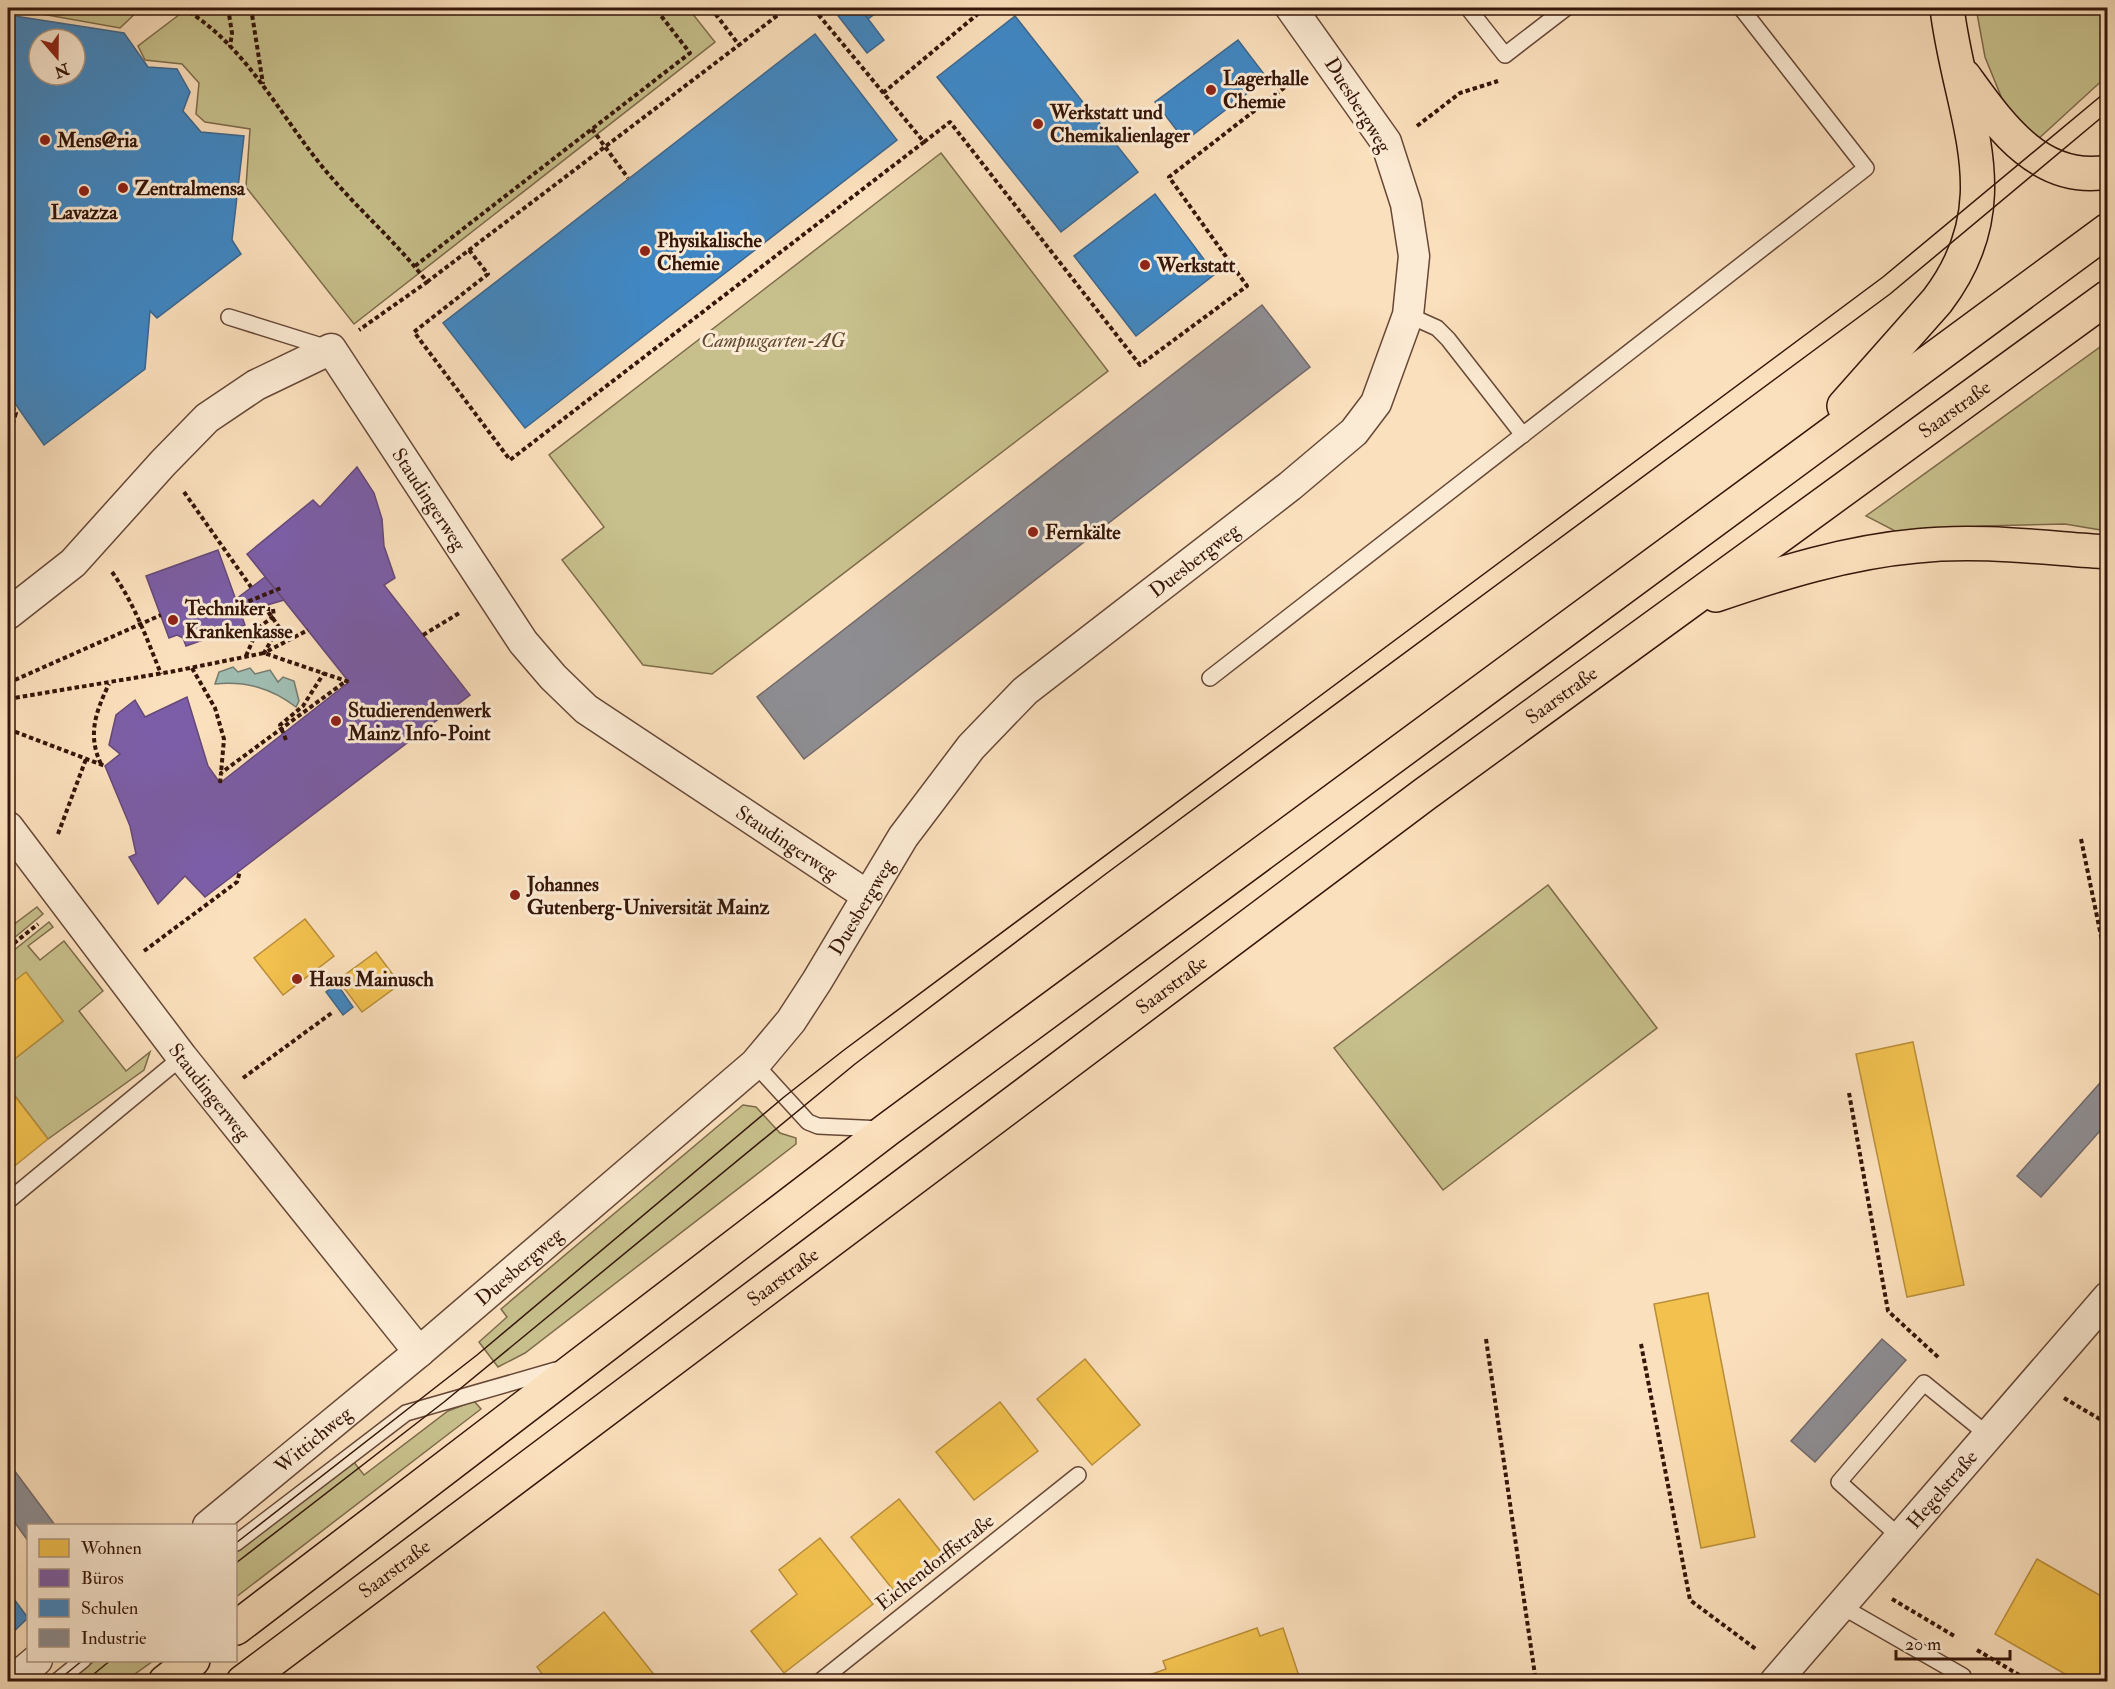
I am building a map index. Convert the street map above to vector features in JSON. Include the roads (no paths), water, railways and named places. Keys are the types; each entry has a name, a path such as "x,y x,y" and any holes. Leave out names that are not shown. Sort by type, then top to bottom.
{"highway":[{"path":"1801,454 1937,301 1951,283 1970,246 1978,200 1977,168 1947,8"},
{"path":"1960,71 2008,133 2031,154 2047,164 2066,170 2108,172"},
{"path":"237,1627 888,1129 2108,230"},
{"name":"Saarstraße","path":"243,1682 1406,808 2108,297"},
{"path":"1686,605 1776,576 1866,552 1917,545 1976,544 2108,552"},
{"path":"165,1682 190,1662"}],"street":[{"name":"Duesbergweg","path":"419,1352 755,1064 791,1021 903,837 964,756 1025,691 1290,486 1354,432 1376,403 1408,315 1414,256 1406,204 1386,142 1291,8"},
{"name":"Staudingerweg","path":"331,349 523,642 553,677 586,709 868,896"},
{"path":"8,614 73,563 207,418 256,385 331,349"},
{"name":"Staudingerweg","path":"8,827 182,1057 419,1352"},
{"name":"Hegelstraße","path":"1780,1676 2108,1297"},
{"name":"Wittichweg","path":"210,1524 419,1352"},
{"path":"11,1682 36,1662"}],"lane":[{"path":"1468,8 1505,55 1566,8"},
{"path":"1210,678 1866,168 1741,8"},
{"path":"1408,315 1437,328 1448,339 1523,435"},
{"path":"229,317 331,349"},
{"path":"8,1201 182,1057"},
{"path":"755,1064 808,1122 818,1126 888,1129"},
{"path":"237,1543 405,1413 582,1363"},
{"path":"1901,1538 1839,1482 1924,1383 1988,1435"},
{"name":"Eichendorffstraße","path":"819,1682 1078,1476"},
{"path":"1841,1606 1962,1676"},
{"path":"56,1682 81,1662"}],"water":[{"path":"233,667 238,672 250,668 255,674 270,670 278,682 283,677 294,681 299,701 296,707 287,700 258,687 215,684 219,672"}],"tram line":[{"path":"237,1542 477,1355 784,1097 844,1050 1883,277 2108,90"},
{"path":"237,1562 444,1402 855,1064 1107,873 1890,294 2108,112"},
{"path":"56,1682 81,1662"},
{"path":"84,1682 109,1662"}],"place":[{"name":"Lagerhalle Chemie","path":"1211,90"},
{"name":"Werkstatt und Chemikalienlager","path":"1038,124"},
{"name":"Mens@ria","path":"45,140"},
{"name":"Zentralmensa","path":"123,188"},
{"name":"Lavazza","path":"84,191"},
{"name":"Physikalische Chemie","path":"645,251"},
{"name":"Werkstatt","path":"1145,265"},
{"name":"Fernkälte","path":"1033,532"},
{"name":"Techniker Krankenkasse","path":"173,620"},
{"name":"Studierendenwerk Mainz Info-Point","path":"336,721"},
{"name":"Johannes Gutenberg-Universität Mainz","path":"515,895"},
{"name":"Haus Mainusch","path":"297,979"}],"park label":[{"name":"Campusgarten-AG","path":"773,340"}]}
